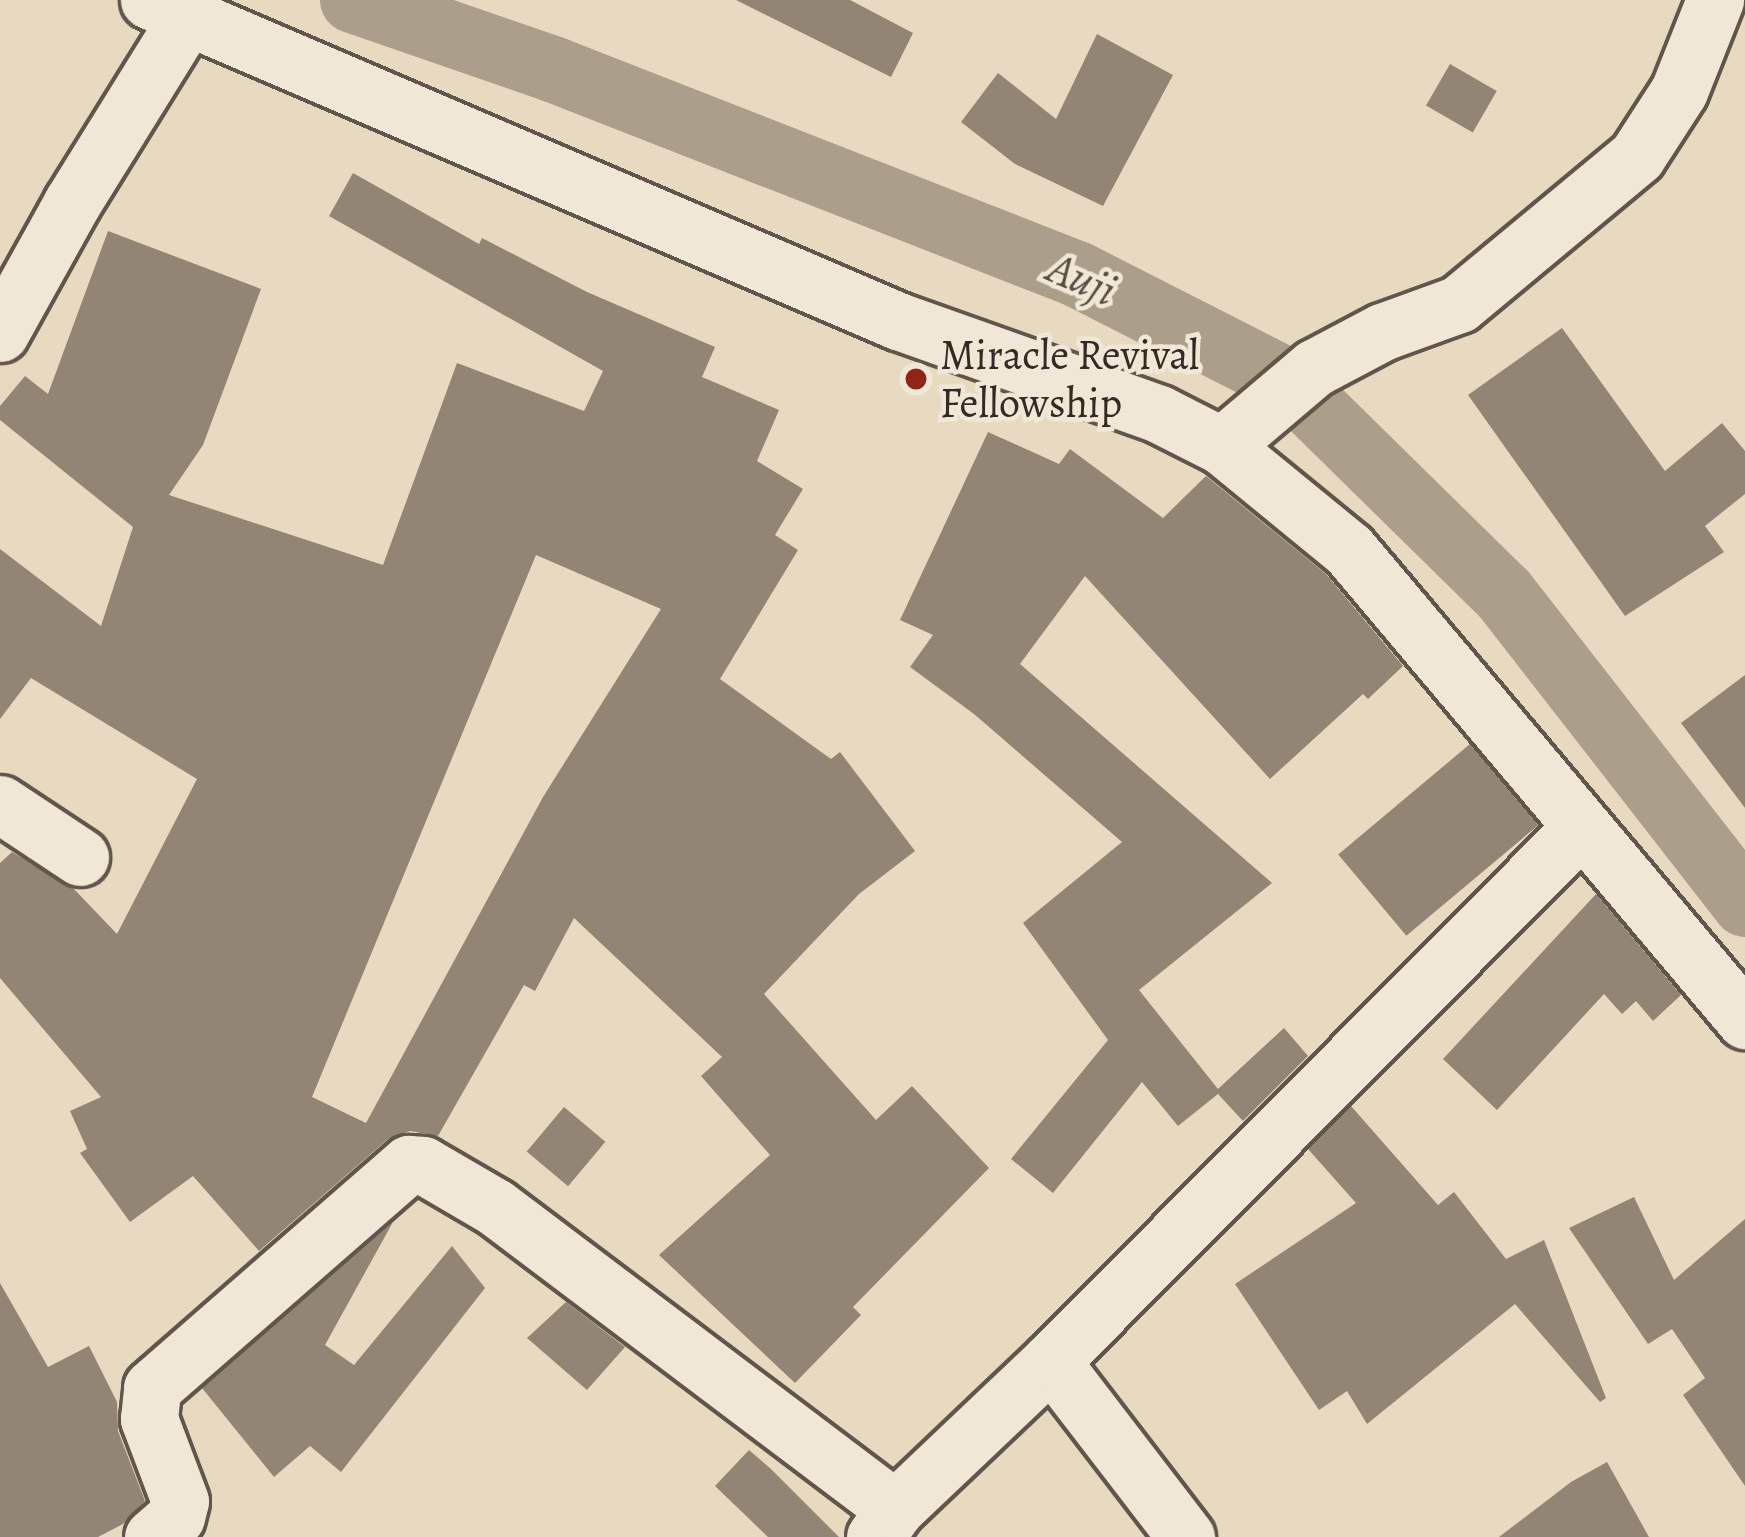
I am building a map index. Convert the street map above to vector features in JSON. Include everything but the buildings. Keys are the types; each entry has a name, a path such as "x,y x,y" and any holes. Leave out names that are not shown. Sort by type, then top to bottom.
{"street":[{"path":"1242,430 1314,368 1382,332 1459,304 1637,156 1679,91 1715,0"},
{"path":"0,333 72,203 169,8 835,295 1159,414 1242,430 1745,1020"},
{"path":"0,804 80,857"},
{"path":"154,1537 176,1517 180,1501 148,1419 152,1388 409,1164 423,1165 495,1207 885,1523 1582,827"},
{"path":"1051,1361 1186,1537"}],"waterway":[{"name":"Auji","path":"353,0 555,70 1077,274 1287,381 1504,594 1745,904"}],"place":[{"name":"Miracle Revival Fellowship","path":"916,379"}]}
